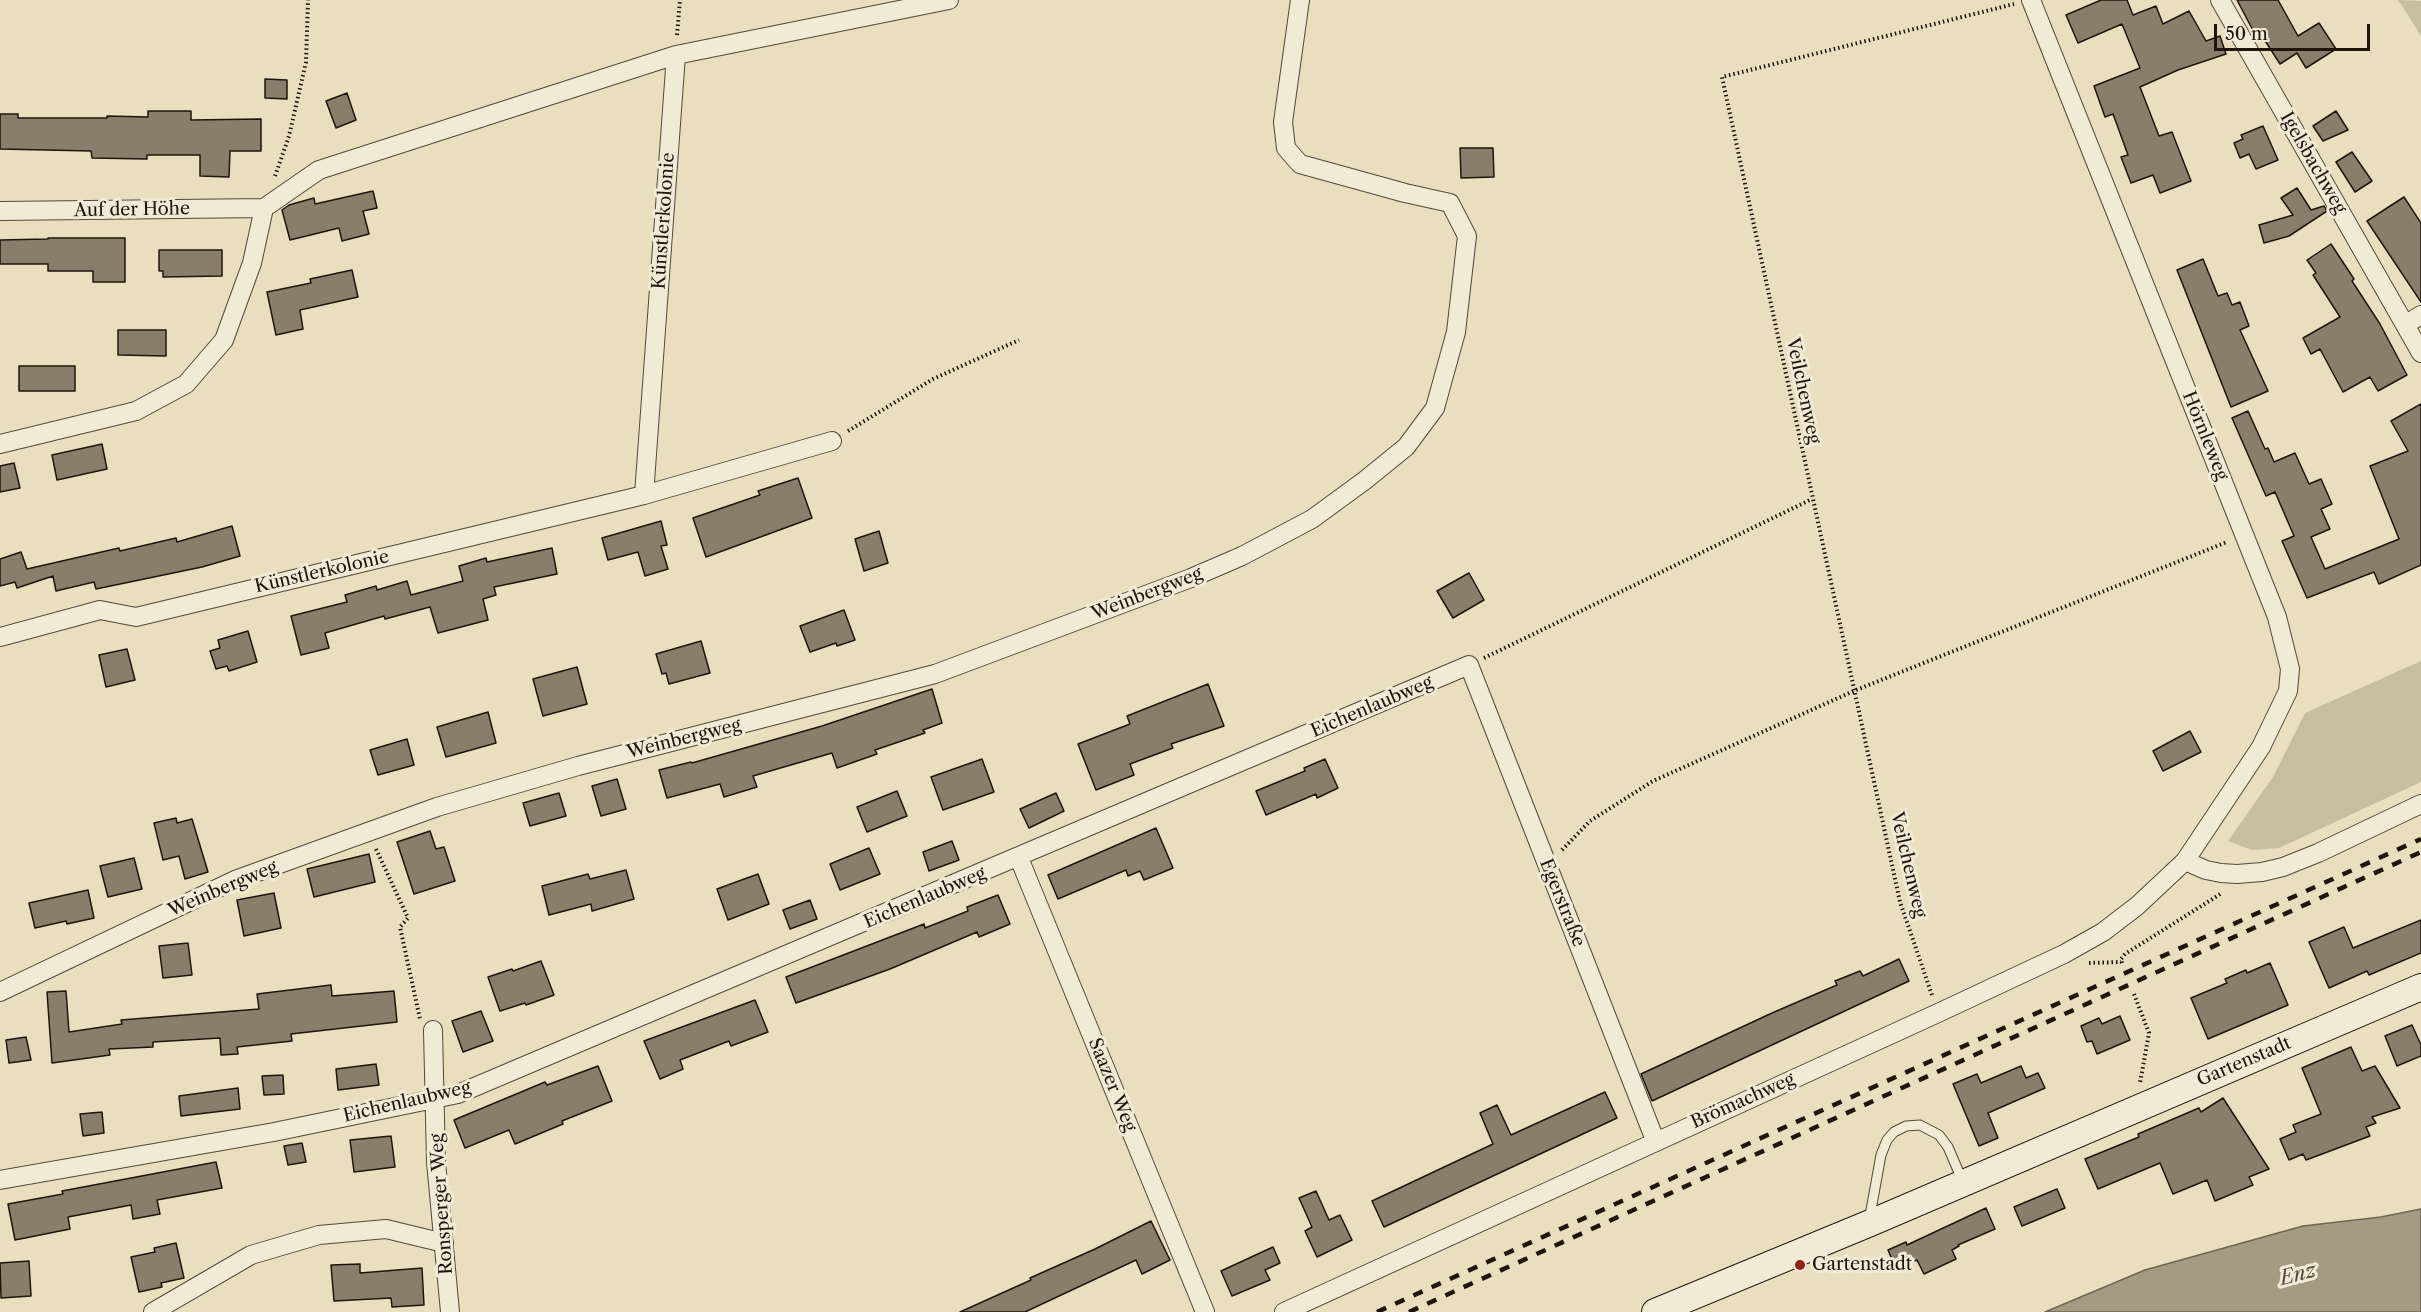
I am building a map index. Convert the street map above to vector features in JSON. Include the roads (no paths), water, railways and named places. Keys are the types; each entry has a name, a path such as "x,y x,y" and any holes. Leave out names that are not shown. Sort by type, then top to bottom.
{"street":[{"path":"0,444 136,411 186,384 224,339 252,263 264,208 319,171 676,55 949,0"},
{"name":"Weinbergweg","path":"0,992 235,880 437,807 578,766 935,674 1191,578 1242,556 1312,519 1364,481 1406,447 1435,408 1456,332 1467,236 1450,203 1405,194 1300,164 1286,148 1283,122 1300,0"},
{"name":"Hörnleweg","path":"2031,0 2277,617 2290,669 2288,692 2261,747 2185,861"},
{"name":"Igelsbachweg","path":"2220,0 2421,353"},
{"name":"Künstlerkolonie","path":"644,495 676,55"},
{"name":"Auf der Höhe","path":"0,211 264,208"},
{"path":"2405,325 2421,315"},
{"name":"Künstlerkolonie","path":"0,637 100,610 136,617 644,495 832,441"},
{"name":"Eichenlaubweg","path":"0,1180 274,1132 436,1099 469,1090 1469,665"},
{"name":"Egerstraße","path":"1469,665 1655,1140"},
{"path":"2185,861 2206,870 2237,874 2283,867 2421,804"},
{"name":"Saazer Weg","path":"1019,858 1205,1312"},
{"name":"Brömachweg","path":"1284,1312 2064,954 2103,932 2137,906 2185,861"},
{"name":"Gartenstadt","path":"1655,1312 1868,1224 2421,987"},
{"name":"Ronsperger Weg","path":"433,1030 436,1162 450,1312"},
{"path":"153,1312 251,1255 319,1235 386,1229 444,1243"}],"lane":[{"path":"1868,1224 1881,1155 1887,1140 1894,1132 1906,1126 1920,1125 1939,1134 1945,1141 1963,1182"}],"water":[{"name":"Enz","path":"2421,1209 2421,1312 2045,1312 2145,1270 2303,1226 2381,1217"}],"railway":[{"path":"1377,1312 2421,839"},
{"path":"1409,1312 2421,852"}],"place":[{"name":"Gartenstadt","path":"1800,1265"}]}
